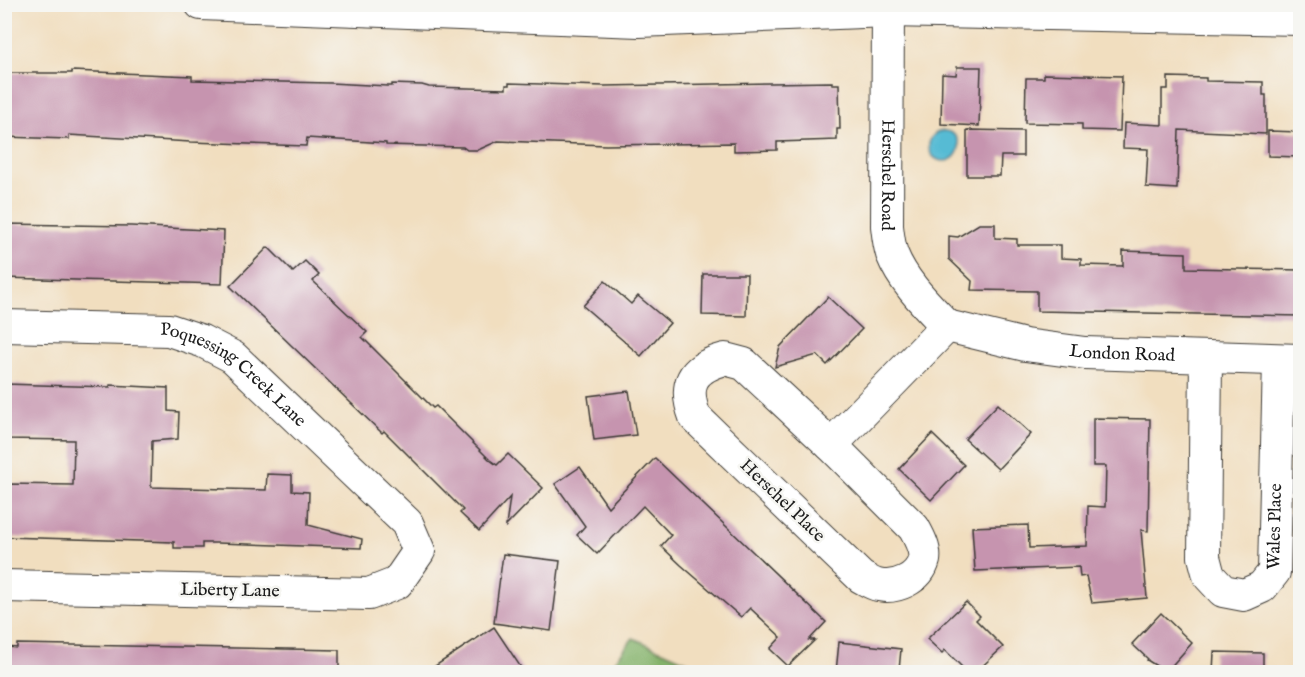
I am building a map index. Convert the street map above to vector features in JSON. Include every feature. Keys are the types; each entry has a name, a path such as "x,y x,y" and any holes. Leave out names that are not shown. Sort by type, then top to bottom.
{"street":[{"path":"201,4 639,21 888,8 1300,19"},
{"name":"Herschel Road","path":"888,8 887,226 891,253 922,301 947,326"},
{"name":"Poquessing Creek Lane","path":"4,326 169,330 202,341 233,357 407,523 412,534"},
{"path":"831,445 947,326"},
{"name":"London Road","path":"947,326 1025,345 1085,353 1290,360"},
{"name":"Wales Place","path":"1206,358 1204,557 1209,576 1223,591 1244,595 1262,587 1274,572 1290,360"},
{"name":"Herschel Place","path":"725,359 744,364 831,445 914,528 922,544 924,558 918,570 908,581 890,586 876,585 861,577 695,417 689,400 689,386 698,372 710,363 725,359"},
{"name":"Liberty Lane","path":"4,586 369,594 397,583 419,550 412,534"}],"green space":[{"path":"633,638 704,669 714,672 607,672"}],"water":[{"path":"944,131 955,135 959,146 955,157 944,161 933,157 929,146 933,135"}],"building":[{"path":"957,67 981,67 979,126 941,124 942,74 956,75"},
{"path":"72,71 192,76 192,80 506,89 509,83 604,86 832,82 832,84 839,84 840,129 837,129 837,140 777,142 777,150 734,151 734,143 606,145 498,141 478,150 467,150 463,147 386,145 386,143 307,138 306,146 69,135 69,139 4,137 4,73 72,73"},
{"path":"1044,74 1122,76 1120,131 1082,130 1082,124 1025,123 1026,78 1044,78"},
{"path":"1168,77 1206,78 1206,81 1263,82 1263,95 1266,95 1266,134 1179,130 1177,189 1146,187 1148,149 1123,148 1124,123 1162,125 1162,89 1168,89"},
{"path":"967,130 1023,131 1023,156 1001,156 1000,176 967,176"},
{"path":"1268,131 1300,132 1300,157 1268,156"},
{"path":"4,224 131,226 224,231 222,284 4,278"},
{"path":"979,224 995,224 995,238 1017,239 1017,245 1061,245 1061,258 1081,259 1081,265 1123,266 1123,251 1186,253 1186,268 1300,270 1300,316 1037,311 1037,291 971,290 972,281 949,259 949,236 958,237"},
{"path":"268,247 293,272 305,261 319,275 313,281 367,332 362,337 433,408 436,406 490,460 497,465 508,454 543,488 506,526 510,497 479,531 460,513 463,510 384,431 382,433 230,286"},
{"path":"703,274 747,274 746,316 702,315"},
{"path":"605,281 631,304 638,296 670,323 641,356 583,306"},
{"path":"828,297 862,329 827,365 817,355 775,367 780,347"},
{"path":"4,384 168,388 168,411 179,412 178,439 152,441 151,487 266,490 267,474 292,475 292,491 309,492 308,525 362,539 361,548 202,543 202,548 174,548 174,542 5,537 6,484 73,485 74,440 4,439"},
{"path":"629,391 636,435 594,440 588,396"},
{"path":"998,404 1031,434 998,469 965,439"},
{"path":"1093,418 1150,419 1148,531 1141,530 1147,598 1092,603 1086,576 1080,577 1079,567 975,571 972,527 1028,525 1029,548 1087,546 1088,506 1105,507 1106,466 1093,466"},
{"path":"932,434 964,465 931,500 899,469"},
{"path":"655,458 826,622 809,640 815,640 788,666 770,649 781,637 750,608 741,617 681,565 661,546 671,535 643,506 597,554 577,535 585,526 555,484 580,467 608,507"},
{"path":"503,554 560,561 551,631 494,623"},
{"path":"966,602 980,616 976,620 1003,647 976,672 967,672 945,650 942,653 927,639"},
{"path":"1161,613 1192,643 1166,672 1147,660 1132,644"},
{"path":"494,627 524,672 426,672"},
{"path":"839,642 901,649 899,670 894,669 894,672 836,672"},
{"path":"17,644 339,650 339,672 4,672 4,651 7,647 17,648"},
{"path":"1214,652 1263,653 1263,672 1213,672"}]}
